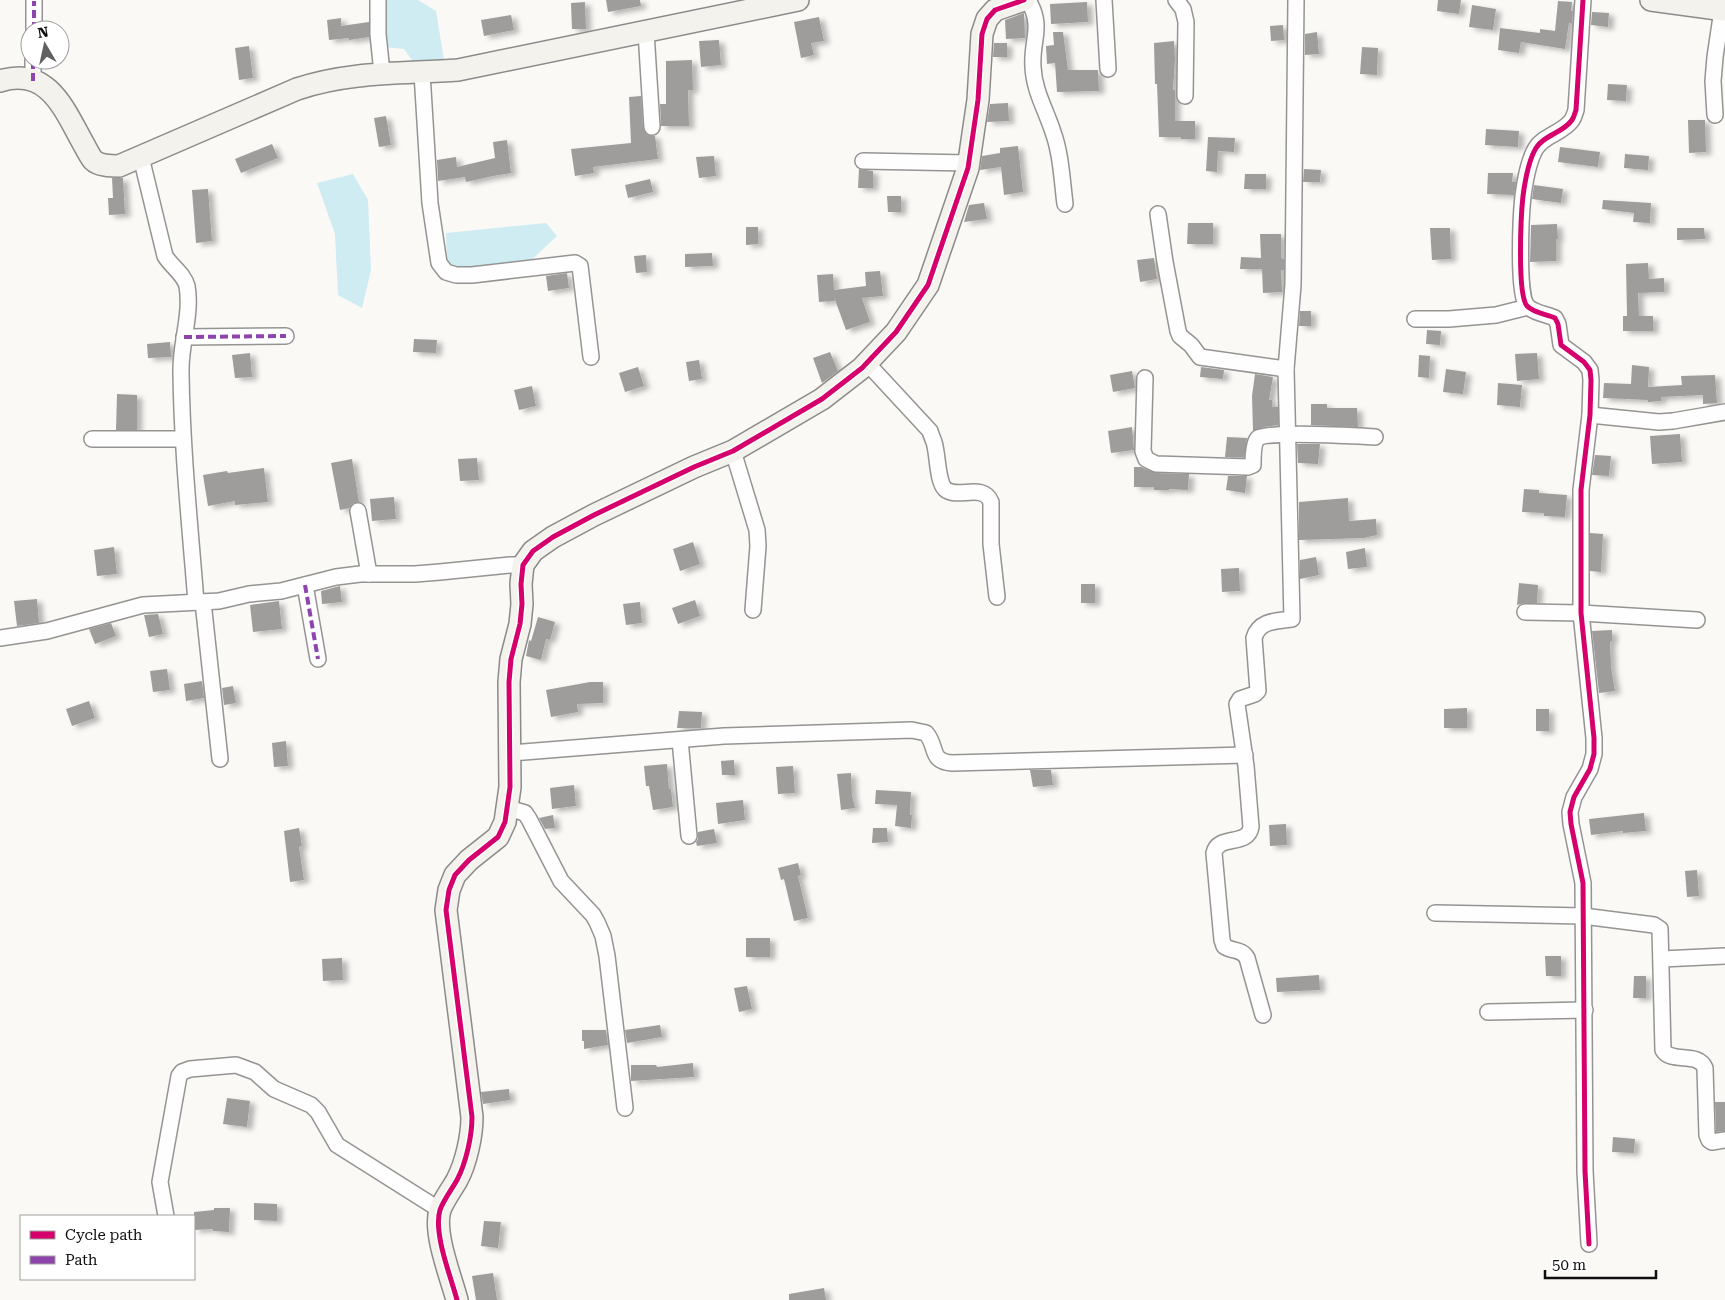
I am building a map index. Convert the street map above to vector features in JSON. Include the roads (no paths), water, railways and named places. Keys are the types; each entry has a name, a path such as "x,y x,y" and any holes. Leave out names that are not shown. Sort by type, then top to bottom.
{"street":[{"path":"34,0 34,20"},
{"path":"378,0 378,34 382,73"},
{"path":"0,81 11,78 25,78 33,70 42,84 60,102 94,161 109,167 118,166 297,89 320,81 382,73 422,73 458,70 798,0"},
{"path":"457,1300 442,1249 439,1227 440,1210 459,1177 471,1137 472,1127 446,910 448,890 455,875 469,860 498,837 505,822 508,808 511,753 509,682 511,659 520,624 523,565 533,551 553,537 694,467 733,451 822,399 862,368 896,332 928,285 969,163 978,100 984,26 995,10 1024,0"},
{"path":"1028,0 1034,15 1037,33 1033,55 1034,76 1038,96 1056,141 1065,204"},
{"path":"1104,0 1108,69"},
{"path":"1176,0 1182,9 1186,22 1185,96"},
{"path":"1263,1014 1248,958 1239,950 1228,949 1224,946 1222,940 1214,853 1220,844 1246,837 1250,833 1251,828 1245,755 1237,704 1240,699 1255,694 1258,691 1254,638 1256,630 1263,625 1275,621 1292,619 1286,369 1293,285 1296,0"},
{"path":"1583,0 1576,110 1571,121 1536,146 1531,159 1523,196 1520,260 1523,294 1528,307 1555,318 1558,324 1561,345 1584,362 1590,370 1590,415 1581,490 1580,613 1594,754 1590,769 1574,797 1570,812 1583,883 1585,1171 1588,1244"},
{"path":"1651,0 1723,10 1714,65 1715,115"},
{"path":"646,32 652,127"},
{"path":"422,73 430,203 439,262 446,272 456,275 472,275 575,263 580,266 591,357"},
{"path":"141,156 165,256 170,264 182,275 187,287 188,316 180,366 183,440 200,602 220,759"},
{"path":"863,161 969,163"},
{"path":"1158,214 1165,262 1180,336 1191,345 1200,357 1286,369"},
{"path":"1415,319 1449,319 1496,315 1528,307"},
{"path":"184,337 286,336"},
{"path":"867,363 930,431 942,484 946,490 952,492 984,493 989,496 991,502 991,544 997,597"},
{"path":"1146,378 1143,451 1146,459 1151,462 1248,467 1253,465 1255,443 1259,438 1288,435 1375,437"},
{"path":"1590,415 1659,422 1725,412"},
{"path":"92,439 183,440"},
{"path":"733,451 757,530 758,546 753,610"},
{"path":"358,511 368,574"},
{"path":"0,638 47,632 143,605 200,602 281,591 336,577 368,574 415,574 523,565"},
{"path":"305,585 318,659"},
{"path":"1525,612 1580,613 1696,620"},
{"path":"511,753 724,736 912,730 926,733 930,737 936,757 942,762 947,763 1245,755"},
{"path":"680,740 689,836"},
{"path":"508,808 525,813 561,881 593,916 603,936 607,956 624,1108"},
{"path":"1434,913 1583,916 1654,925 1660,929 1663,1050 1668,1055 1698,1060 1703,1064 1705,1068 1707,1135 1712,1142 1725,1140"},
{"path":"1662,959 1725,956"},
{"path":"1488,1012 1585,1010"},
{"path":"166,1215 160,1182 179,1076 190,1068 236,1065 255,1072 274,1089 311,1105 318,1112 336,1145 440,1210"}],"water":[{"path":"379,0 418,0 436,11 445,66 415,64 404,49 384,47"},
{"path":"353,174 368,200 371,270 362,308 338,295 335,234 317,183"},
{"path":"546,223 557,236 526,265 475,270 447,265 446,233"}]}
